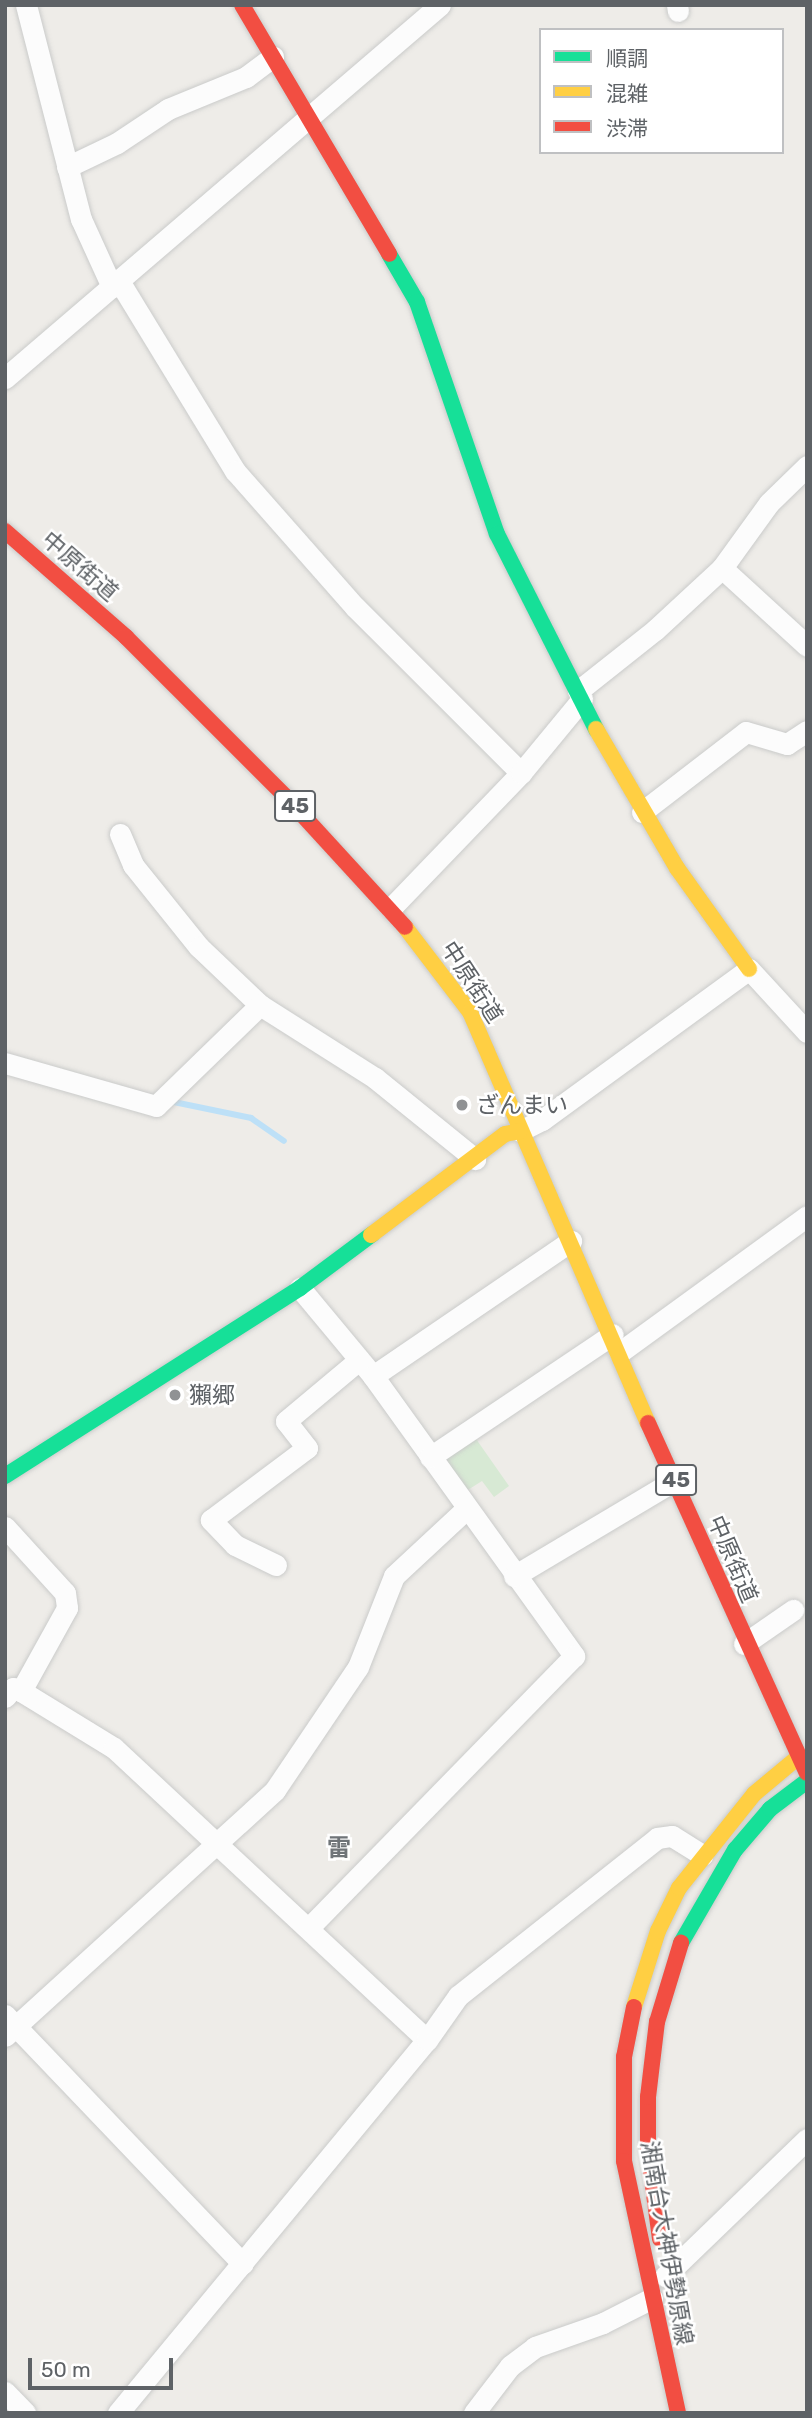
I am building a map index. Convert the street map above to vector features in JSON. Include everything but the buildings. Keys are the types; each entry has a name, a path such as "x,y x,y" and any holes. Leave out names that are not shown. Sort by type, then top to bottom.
{"street":[{"path":"26,5 81,219 115,284 235,471 355,607 520,773"},
{"path":"242,5 417,302 498,534 613,765 749,969 807,1032"},
{"path":"5,378 440,5"},
{"path":"67,167 125,139 167,109 246,77 273,57"},
{"path":"391,908 520,773 580,695 722,568 779,491 807,466"},
{"name":"中原街道","path":"5,531 127,637 391,908 470,1013 676,1480 744,1644 797,1758 807,1773"},
{"path":"722,568 807,646"},
{"path":"642,812 746,732 787,744 807,731"},
{"path":"120,834 133,865 199,947 260,1005 375,1078 475,1159"},
{"path":"5,1476 300,1288 505,1134 520,1131 542,1120 749,969"},
{"path":"5,1063 156,1106 260,1005"},
{"path":"430,1457 616,1343 807,1216"},
{"path":"276,1565 235,1545 211,1520 307,1448 286,1421 571,1241"},
{"path":"300,1288 366,1368 574,1656 309,1928"},
{"path":"514,1576 676,1480"},
{"path":"243,2264 9,2026 275,1790 358,1667 394,1576 466,1509"},
{"path":"5,1527 65,1593 67,1608 13,1694 114,1748 428,2039"},
{"path":"744,1644 793,1610"},
{"name":"湘南台大神伊勢原線","path":"678,2413 624,2161 624,2057 637,1995 658,1930 679,1888 702,1855 754,1794 797,1758"},
{"name":"湘南台大神伊勢原線","path":"675,2313 666,2276 648,2149 648,2097 657,2022 684,1934 714,1880 770,1810 807,1781"},
{"path":"118,2413 428,2039 458,1996 657,1838 672,1836 702,1855"},
{"path":"666,2276 807,2139"},
{"path":"474,2413 510,2366 535,2347 603,2323 652,2298"},
{"path":"5,2392 25,2413"}],"green space":[{"path":"474,1436 509,1486 494,1497 482,1481 463,1493 444,1466 447,1456"}],"waterway":[{"path":"169,1101 251,1118 284,1141"}],"traffic: fast":[{"path":"389,254 417,302 497,534 596,729"},
{"path":"5,1476 300,1288 371,1235"},
{"path":"681,1943 735,1850 770,1809 807,1781"}],"traffic: slow":[{"path":"596,729 677,868 749,969"},
{"path":"405,927 470,1012 648,1423"},
{"path":"371,1235 505,1134 520,1131"},
{"path":"634,2007 658,1931 679,1888 754,1794 797,1758"}],"traffic: jam":[{"path":"242,5 389,254"},
{"path":"5,531 126,637 286,797 405,927"},
{"path":"648,1423 807,1773"},
{"path":"660,2239 648,2149 648,2097 657,2022 681,1943"},
{"path":"634,2007 624,2057 624,2161 678,2413"}],"place":[{"name":"ざんまい","path":"462,1105"},
{"name":"獺郷","path":"175,1395"}],"district":[{"name":"雷","path":"339,1849"}]}
